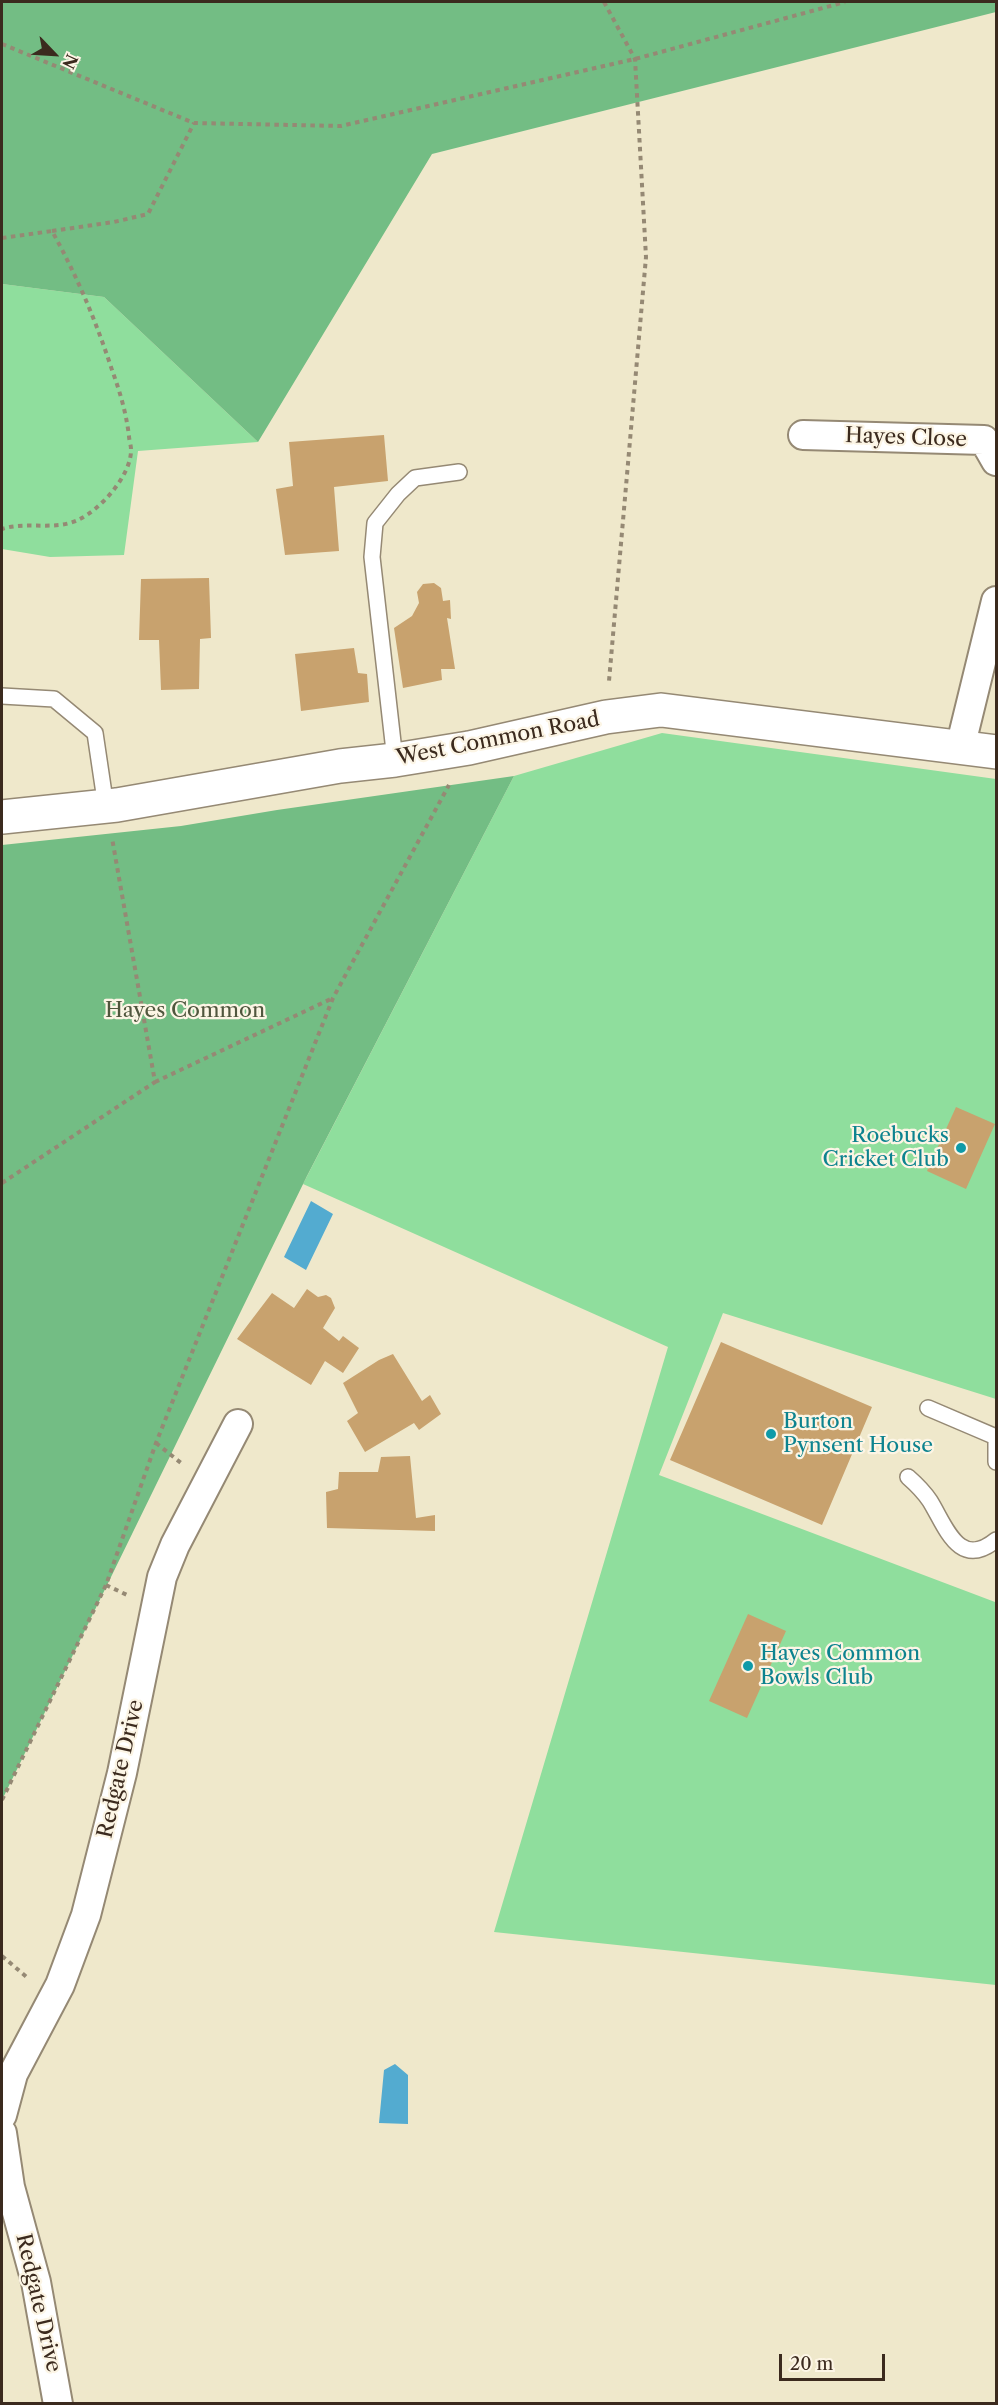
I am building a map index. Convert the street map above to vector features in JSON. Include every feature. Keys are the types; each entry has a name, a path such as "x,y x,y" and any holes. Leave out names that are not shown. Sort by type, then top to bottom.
{"street":[{"name":"Hayes Close","path":"803,435 984,440 996,461"},
{"path":"960,748 996,602"},
{"name":"West Common Road","path":"2,817 106,807 340,766 470,748 606,717 661,710 996,752"},
{"name":"Redgate Drive","path":"2,2115 13,2074 60,1986 86,1915 122,1773 162,1577 175,1545 238,1424"},
{"name":"Redgate Drive","path":"2,2133 10,2187 36,2282 58,2403"}],"lane":[{"path":"395,760 372,557 375,523 398,494 415,478 459,472"},
{"path":"2,696 54,699 95,733 106,807"},
{"path":"928,1408 996,1436 996,1462"},
{"path":"908,1476 929,1500 946,1533 955,1543 979,1551 996,1540"}],"path":[{"path":"604,2 635,59 646,257 606,717"},
{"path":"2,44 194,123 342,126 635,59 845,2"},
{"path":"2,238 114,222 148,214 194,123"},
{"path":"2,530 28,525 71,523 80,519 102,501 126,473 131,450 129,423 123,400 100,333 76,274 52,231"},
{"path":"2,1800 106,1585 156,1443 333,998 470,748"},
{"path":"106,807 155,1082"},
{"path":"2,1183 155,1082 333,998"}],"green space":[{"path":"2,2 996,2 996,12 432,154 258,442 104,297 2,284"},
{"path":"2,284 104,297 258,442 138,451 124,555 50,557 2,549"},
{"path":"662,733 996,779 996,1399 723,1313 659,1475 995,1602 996,1985 494,1932 668,1347 303,1184 514,776"},
{"name":"Hayes Common","path":"514,776 307,1176 2,1800 2,845 181,826"}],"water":[{"path":"311,1201 333,1214 306,1270 284,1257"},
{"path":"395,2064 408,2075 408,2124 379,2123 384,2070"}],"building":[{"path":"384,435 388,481 334,487 339,551 285,555 276,489 293,486 289,442"},
{"path":"209,578 211,638 200,639 199,689 161,690 159,640 139,640 141,579"},
{"path":"434,583 441,588 443,601 450,600 451,619 447,618 455,669 441,669 442,680 403,688 394,628 412,616 419,603 417,592 423,584"},
{"path":"354,648 358,673 367,674 369,702 301,711 295,654"},
{"name":"Roebucks Cricket Club","path":"956,1107 995,1124 966,1189 927,1171"},
{"path":"307,1289 318,1297 326,1295 331,1298 335,1308 323,1328 339,1341 343,1336 359,1348 343,1373 325,1361 311,1385 237,1339 272,1293 294,1308"},
{"name":"Burton Pynsent House","path":"721,1342 872,1407 822,1525 670,1460"},
{"path":"393,1354 422,1401 430,1395 441,1414 419,1430 414,1423 365,1452 347,1421 358,1413 343,1383 379,1360"},
{"path":"410,1456 416,1518 435,1515 435,1531 327,1528 326,1492 338,1489 339,1472 378,1472 381,1457"},
{"name":"Hayes Common Bowls Club","path":"748,1614 786,1631 747,1718 709,1701"}],"place":[{"name":"Roebucks Cricket Club","path":"961,1148"},
{"name":"Burton Pynsent House","path":"771,1434"},
{"name":"Hayes Common Bowls Club","path":"748,1666"}]}
